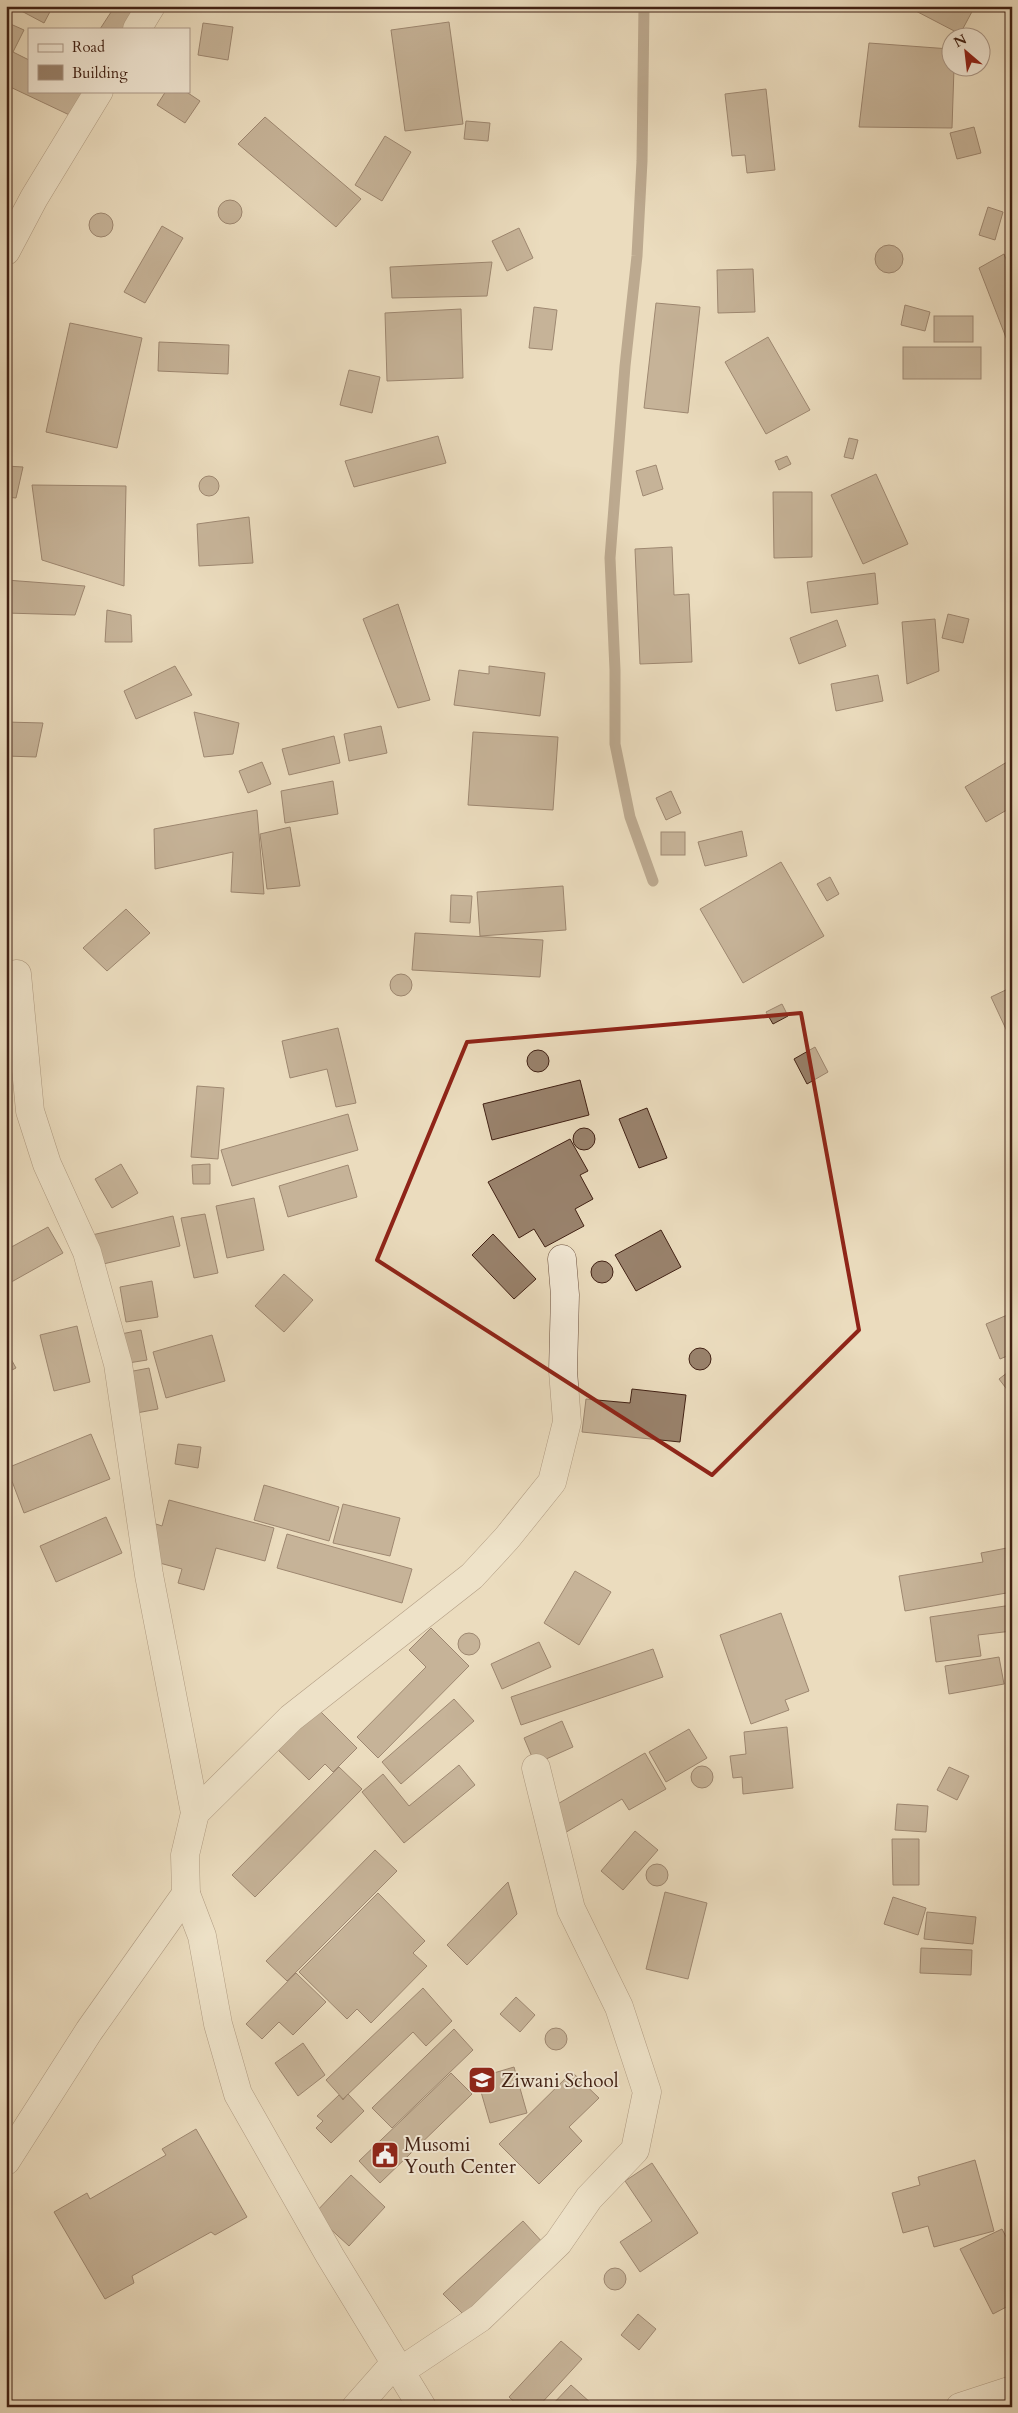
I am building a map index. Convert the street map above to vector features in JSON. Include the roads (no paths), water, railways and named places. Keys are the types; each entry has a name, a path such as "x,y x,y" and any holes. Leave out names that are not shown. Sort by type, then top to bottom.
{"street":[{"path":"138,28 151,6"},
{"path":"6,251 34,198 98,92"},
{"path":"17,974 30,1111 47,1164 87,1252 118,1364 149,1576 194,1813 185,1855 186,1894 202,1936 218,2024 238,2094 397,2368 422,2407"},
{"path":"194,1813 290,1718 472,1576 507,1538 552,1482 568,1422 563,1371 565,1295 562,1259"},
{"path":"356,2407 397,2368 480,2318 558,2243 588,2198 634,2150 647,2092 619,2008 571,1909 536,1768"},
{"path":"6,2161 89,2031 186,1894"},
{"path":"960,2407 1012,2390"}],"waterway":[{"path":"644,6 642,161 637,256 625,366 610,558 615,670 615,744 630,817 653,881"}],"place":[{"name":"Ziwani School","path":"482,2080"},
{"name":"Musomi Youth Center","path":"385,2155"}]}
